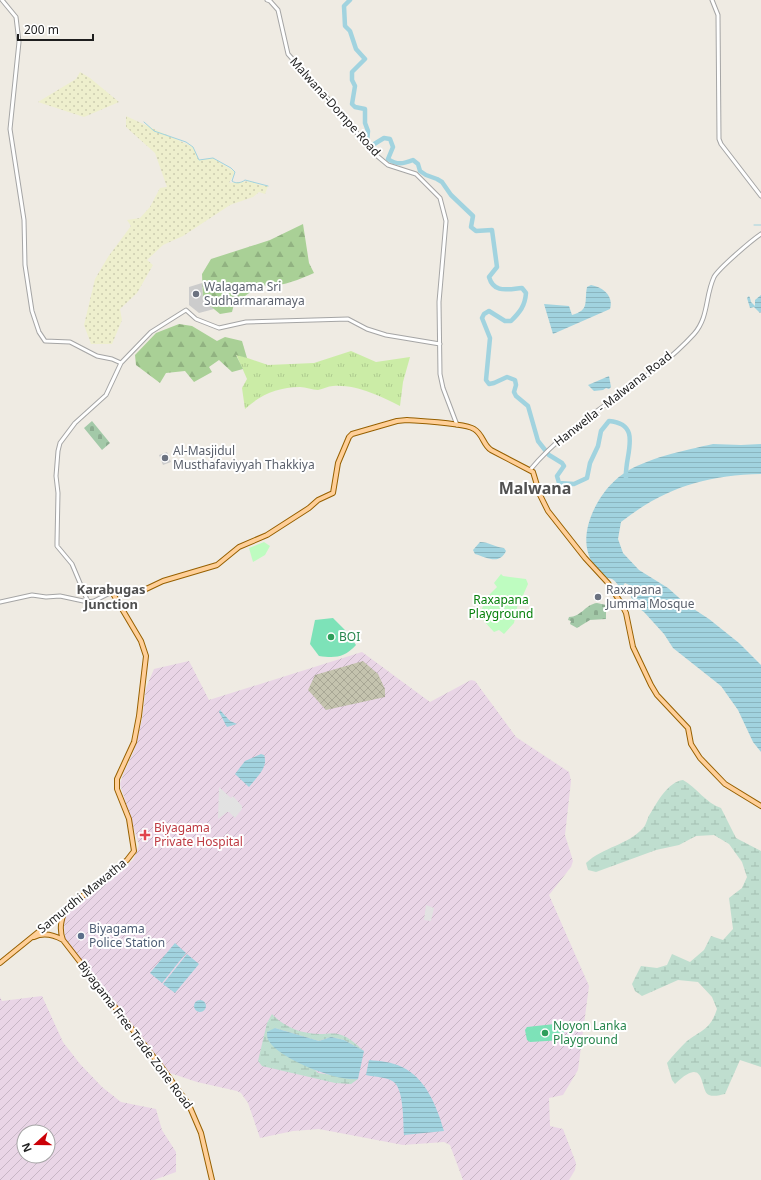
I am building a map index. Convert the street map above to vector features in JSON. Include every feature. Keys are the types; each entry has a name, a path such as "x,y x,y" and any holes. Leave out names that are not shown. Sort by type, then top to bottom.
{"main road":[{"path":"112,592 144,590 163,581 217,565 239,547 267,534 309,508 318,500 333,493 338,463 346,441 352,434 397,421 407,420 457,425 475,430 481,435 486,447 530,470 535,477 540,496 548,511 585,558 608,583 621,603 626,613 634,647 651,685 657,695 688,728 691,744 700,758 729,787 761,806"},
{"name":"Samurdhi Mawatha","path":"0,963 127,860 134,851 129,819 117,788 117,779 134,742 139,716 146,656 141,641 112,592"},
{"path":"63,940 60,932 60,923 65,910"},
{"path":"24,943 39,934 55,935 63,940"},
{"name":"Biyagama Free Trade Zone Road","path":"63,940 189,1105 200,1128 212,1180"}],"street":[{"path":"2,0 16,17 18,37 10,129 24,220 25,265 32,311 39,332 45,341 70,342 97,356 121,363"},
{"name":"Malwana-Dompe Road","path":"267,0 270,1 278,10 288,54 346,120 370,150 388,165 416,174 440,198 446,221 439,302 440,374 443,388 457,425"},
{"path":"712,0 718,15 720,144 761,196"},
{"name":"Hanwella - Malwana Road","path":"530,470 543,455 577,424 650,372 693,334 700,326 704,316 714,277 761,234"},
{"path":"88,602 72,564 57,546 58,451 64,437 75,423 106,395 121,363 151,332 186,310 196,319 219,328 246,322 348,320 367,330 382,334 440,344"},
{"path":"0,602 32,595 46,597 60,596 88,602 94,601 112,592"}],"shaded area":[{"path":"80,72 90,78 119,102 84,117 38,102 76,79"},
{"path":"126,116 193,147 199,160 213,158 235,172 229,183 251,181 259,185 268,186 265,194 259,192 253,197 230,205 183,236 163,245 147,260 153,265 137,293 120,309 122,320 112,344 91,344 84,325 95,279 108,257 131,226 127,220 140,218 150,207 160,188 167,187 155,153 126,127"},
{"name":"Walagama Sri Sudharmaramaya","path":"202,283 203,300 214,309 199,313 189,305 189,287"},
{"name":"Al-Masjidul Musthafaviyyah Thakkiya","path":"167,452 171,462 163,465 159,455"},
{"path":"362,652 430,702 471,680 475,681 516,737 569,772 571,781 565,835 573,861 571,867 549,895 589,986 578,1070 563,1095 549,1098 550,1126 563,1129 576,1163 575,1170 569,1180 463,1180 450,1145 444,1142 403,1145 319,1129 293,1131 260,1138 248,1103 241,1093 197,1082 170,1073 65,939 64,921 68,912 133,860 139,845 120,784 134,751 142,720 146,688 154,669 189,661 209,700"},
{"path":"363,661 378,674 385,689 385,697 326,710 308,690 315,675"},
{"path":"219,787 231,798 233,796 242,806 242,809 235,818 227,812 218,819"},
{"path":"426,905 434,908 431,921 424,920"},
{"path":"42,996 63,1042 80,1064 102,1087 121,1102 156,1109 162,1130 176,1152 176,1172 154,1180 0,1180 0,997 2,1001"}],"green space":[{"path":"303,224 309,263 314,273 281,285 260,285 234,304 232,312 220,314 203,300 202,274 211,259 270,240"},
{"path":"179,324 192,326 217,341 225,337 242,341 247,358 236,355 243,369 232,372 219,360 209,367 212,372 194,382 185,371 166,373 160,383 136,365 135,355 156,333"},
{"path":"351,351 376,362 410,357 403,382 400,406 385,398 359,389 329,386 318,390 300,387 284,388 263,396 245,409 242,388 247,379 236,354 268,365 314,363"},
{"path":"92,421 110,443 102,450 84,428"},
{"path":"264,542 270,546 265,555 253,562 249,548"},
{"name":"Raxapana Playground","path":"501,574 503,576 526,579 528,584 521,600 518,603 514,623 504,634 499,630 494,632 483,620 485,614 481,611 487,597 497,587 494,583"},
{"path":"597,603 606,605 606,619 590,620 577,628 570,624 571,621 568,620 569,617 577,615 593,604"},
{"name":"BOI","path":"333,618 346,631 356,645 343,655 330,657 319,656 310,644 315,620"},
{"path":"683,780 711,803 721,808 736,838 761,851 761,1067 740,1060 725,1094 717,1096 709,1095 706,1092 700,1076 697,1073 692,1072 685,1075 675,1084 672,1080 667,1063 687,1041 709,1025 712,1021 717,1009 712,997 698,982 678,980 642,996 635,991 632,984 641,966 657,968 667,965 672,954 690,962 704,950 711,936 723,940 733,929 729,898 742,888 747,877 742,862 729,844 714,835 696,836 679,845 656,850 596,872 588,870 586,863 600,853 637,834 644,826 656,804 668,788 672,784"},
{"path":"272,1014 282,1023 294,1029 313,1034 338,1034 352,1041 364,1051 344,1040 331,1037 319,1041 275,1028 318,1073 358,1079 351,1084 335,1083 262,1066 258,1061 267,1023"},
{"name":"Noyon Lanka Playground","path":"564,1023 563,1040 530,1042 527,1040 525,1030 527,1027"}],"water":[{"path":"591,285 600,288 609,296 611,304 610,309 553,334 544,304 569,306 572,315 578,313 584,308 587,287"},
{"path":"761,295 760,313 754,307 750,308 747,298 749,296 751,302 755,306 755,300"},
{"path":"609,376 611,387 609,389 606,388 603,390 594,391 588,385"},
{"path":"713,444 761,444 761,474 722,477 686,486 670,492 653,500 621,522 618,539 623,553 639,570 668,588 686,604 709,619 739,643 761,665 761,752 753,742 738,710 721,686 673,648 664,634 644,612 637,607 631,597 631,586 625,583 621,588 613,580 604,576 592,562 587,551 586,539 592,514 598,501 614,481 632,468 643,463"},
{"path":"480,542 504,548 506,551 500,558 497,559 475,554 473,550"},
{"path":"220,710 230,721 237,724 227,727 219,712"},
{"path":"261,754 264,755 265,764 249,787 235,774 245,761"},
{"path":"175,943 186,953 162,983 150,973"},
{"path":"187,954 199,964 175,993 163,984"},
{"path":"200,1000 204,1002 206,1006 204,1010 200,1012 196,1010 194,1006 196,1002"},
{"path":"275,1028 319,1041 331,1037 344,1040 364,1051 358,1079 337,1077 324,1073 296,1062 284,1055 275,1048 268,1039 267,1032"},
{"path":"369,1060 398,1065 418,1078 434,1103 444,1131 404,1135 402,1100 398,1088 392,1081 366,1075"}],"waterway":[{"path":"350,0 344,6 345,26 350,31 356,49 365,59 352,72 352,80 355,86 352,104 355,107 365,109 365,123 368,131 367,142 371,146 384,138 390,139 393,147 388,159 400,163 413,160 418,164 420,171 442,182 451,195 473,216 471,227 476,231 492,230 497,267 489,277 494,286 502,289 522,288 526,293 522,308 511,321 505,321 489,311 484,314 482,318 490,338 486,380 489,384 507,377 515,380 516,385 514,392 516,396 528,406 538,441 549,455 562,463 564,466 557,476 559,483 574,484 587,478 590,463 598,446 601,431 609,421 620,423 626,428 629,435 630,442 626,478"},
{"path":"144,122 154,131 186,142 193,147 199,160 213,158 231,168 235,172 232,181 235,183 245,180 268,186"},
{"path":"754,225 761,225"}],"place":[{"name":"Walagama Sri Sudharmaramaya","path":"196,294"},
{"name":"Al-Masjidul Musthafaviyyah Thakkiya","path":"165,458"},
{"name":"Raxapana Jumma Mosque","path":"598,597"},
{"name":"BOI","path":"331,637"},
{"name":"Biyagama Private Hospital","path":"145,835"},
{"name":"Biyagama Police Station","path":"81,936"},
{"name":"Noyon Lanka Playground","path":"545,1033"}],"district":[{"name":"Malwana","path":"535,488"},
{"name":"Karabugas Junction","path":"111,596"}]}
